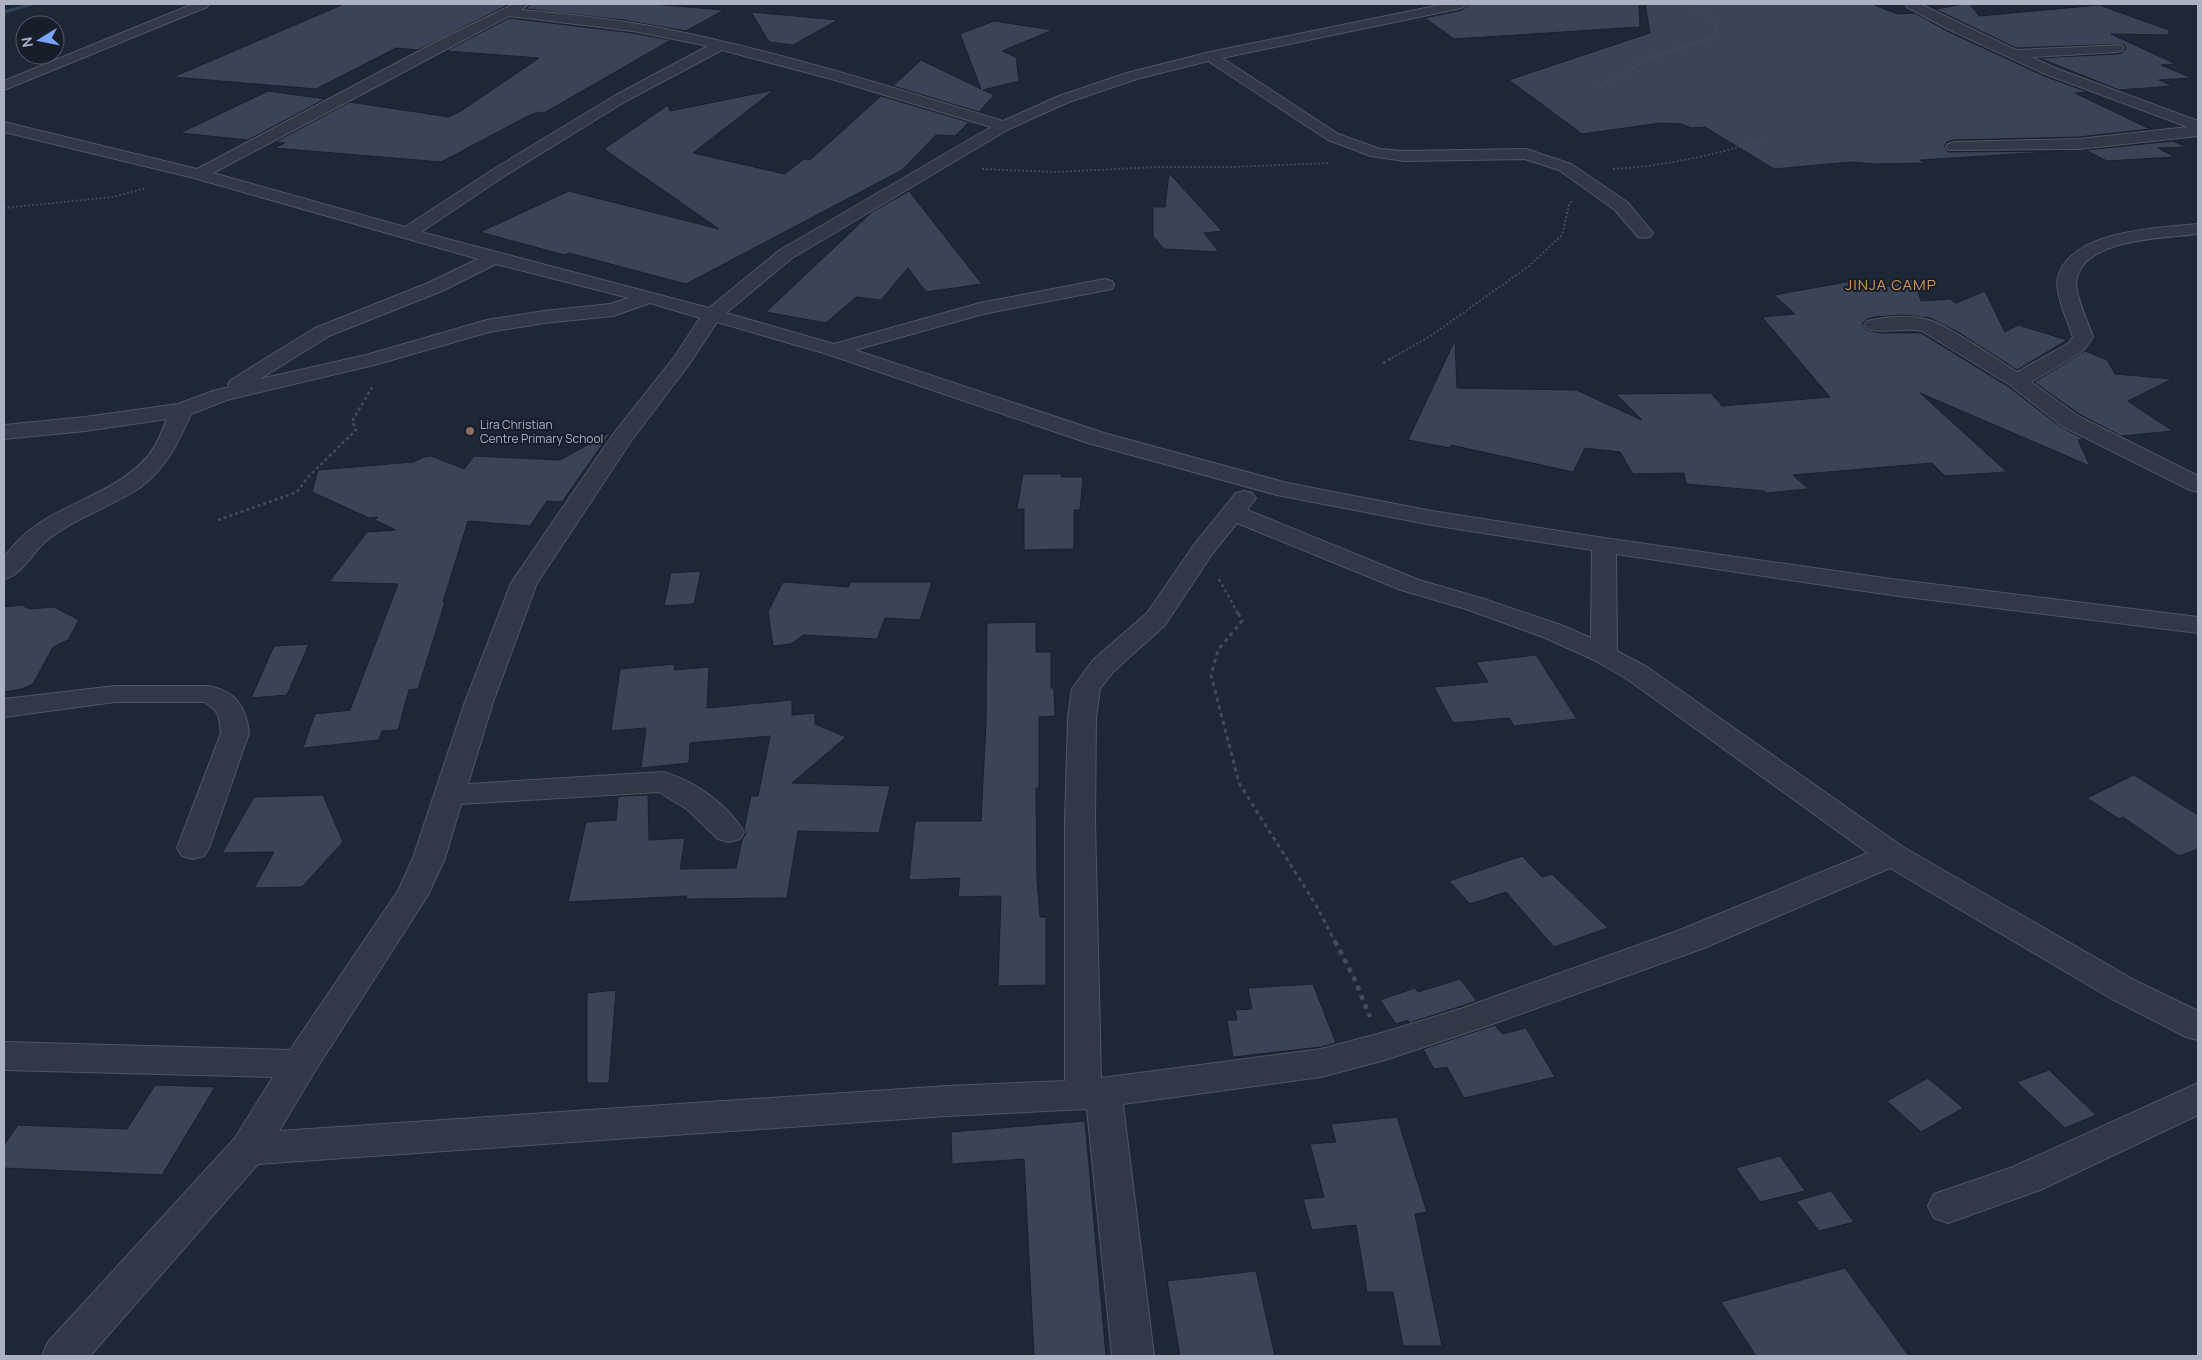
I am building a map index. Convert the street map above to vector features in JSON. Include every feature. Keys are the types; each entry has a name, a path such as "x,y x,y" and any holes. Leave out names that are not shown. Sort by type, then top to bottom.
{"street":[{"path":"4,86 204,4"},
{"path":"199,174 524,4"},
{"path":"63,1356 248,1149 300,1064 412,895 429,858 479,702 524,583 622,438 683,359 711,316 786,254 931,167 1004,126 1100,86 1210,56 1462,4"},
{"path":"1911,4 2050,72 2198,126"},
{"path":"506,12 574,19 640,29 799,63 1004,126"},
{"path":"409,232 500,172 621,98 720,45"},
{"path":"2013,54 2117,48"},
{"path":"1210,56 1333,137 1377,153 1404,156 1526,154 1565,167 1588,181 1621,206 1644,233"},
{"path":"4,127 199,174 409,232 494,258 649,297 834,350 1096,438 1285,490 1432,518 1604,545 1891,587 2198,625"},
{"path":"1954,147 2079,144 2169,134 2197,139"},
{"path":"2017,381 2076,347 2083,336 2069,297 2067,278 2082,255 2104,244 2147,235 2198,229"},
{"path":"220,396 322,332 435,287 494,258"},
{"path":"834,350 980,309 1105,285"},
{"path":"4,432 85,424 182,410 220,396 371,360 487,326 536,318 613,310 649,297"},
{"path":"1874,326 1912,323 1929,327 2017,381 2070,421 2116,446 2198,485"},
{"path":"4,572 31,542 48,528 127,487 142,475 158,459 182,410"},
{"path":"1133,1356 1109,1150 1093,1093 1080,822 1082,717 1086,689 1103,666 1156,620 1203,550 1255,483"},
{"path":"1233,513 1392,578 1552,631 1604,654 1636,673 1892,855 2099,976 2198,1027"},
{"path":"1604,545 1604,654"},
{"path":"4,708 115,694 209,694 225,703 233,715 235,733 193,848"},
{"path":"448,794 663,782 683,790 699,801 729,832"},
{"path":"248,1149 947,1101 1093,1093 1321,1063 1385,1046 1475,1017 1692,939 1892,855"},
{"path":"4,1056 300,1064"},
{"path":"1948,1206 2026,1179 2198,1098"}],"path":[{"path":"1600,88 1630,67 1654,55 1714,38 1717,28 1701,11 1683,4"},
{"path":"1565,167 1600,169 1644,168 1714,154 1764,140"},
{"path":"931,167 1056,172 1158,167 1232,168 1362,161 1377,153"},
{"path":"4,208 113,197 199,174"},
{"path":"1383,363 1432,335 1529,266 1562,235 1569,205 1588,181"},
{"path":"218,520 297,492 308,477 356,430 352,421 373,387 371,360"},
{"path":"1203,550 1242,621 1218,650 1211,674 1239,783 1316,905 1354,978 1375,1030 1385,1046"}],"building":[{"path":"344,4 510,4 418,50 396,48 316,89 173,77"},
{"path":"531,4 652,4 724,10 686,31 623,20 526,9"},
{"path":"1470,4 1639,4 1640,27 1454,39 1425,18 1462,10"},
{"path":"1645,4 1872,4 1897,14 1915,13 1947,31 2044,76 2088,92 2075,93 2150,129 2079,137 1954,140 1947,142 1944,146 1948,152 2064,151 1920,160 1925,163 1875,164 1851,162 1774,169 1705,127 1691,128 1682,124 1661,123 1582,134 1509,80 1650,33"},
{"path":"1970,4 1979,16 2099,5 2169,30 2168,35 2111,34 2176,64 2161,65 2192,78 2159,80 2173,86 2119,90 2039,58 2117,54 2122,53 2126,49 2124,44 2016,48 1935,9"},
{"path":"751,12 838,20 793,45 769,42"},
{"path":"509,18 633,33 671,40 544,113 538,112 528,116 441,162 274,148 285,143 275,142 350,102 449,117 461,111 539,58 446,51"},
{"path":"994,21 1053,30 1002,51 1016,57 1019,81 983,90 994,95 979,112 893,86 921,60 981,89 960,34"},
{"path":"774,90 693,153 785,174 804,159 810,160 881,96 969,122 955,136 936,135 902,170 686,284 569,253 564,255 480,232 569,191 719,229 604,149 668,105 670,111"},
{"path":"268,91 325,99 248,140 180,133"},
{"path":"2173,141 2186,147 2158,148 2175,157 2107,161 2085,150"},
{"path":"1169,173 1222,231 1204,233 1219,252 1164,249 1153,236 1153,207 1165,207"},
{"path":"909,191 982,284 926,292 908,268 881,300 856,297 826,323 766,312 872,212"},
{"path":"1914,279 1921,301 1950,299 1956,303 1985,291 2005,332 2018,325 2067,340 2017,370 1958,332 1930,318 1902,315 1875,317 1867,319 1862,324 1866,330 1881,333 1921,333 2009,387 2061,427 2084,439 2078,440 2090,466 1920,393 2007,472 1945,476 1932,463 1793,475 1808,489 1766,493 1764,491 1686,484 1684,473 1633,474 1620,452 1585,448 1573,472 1451,445 1450,448 1408,440 1455,340 1457,388 1576,390 1642,420 1616,394 1711,393 1722,406 1830,397 1762,317 1795,314 1774,295 1852,281 1870,291"},
{"path":"2085,351 2107,360 2115,374 2172,379 2128,401 2173,431 2121,436 2079,414 2034,382"},
{"path":"611,432 562,502 547,501 530,526 468,521 418,689 409,690 398,730 382,731 379,740 303,748 315,714 350,710 398,584 329,582 367,532 396,530 375,520 378,517 369,518 312,492 318,470 413,462 431,456 464,469 474,456 560,460"},
{"path":"1023,474 1062,474 1061,477 1083,477 1080,510 1074,510 1074,549 1024,550 1024,509 1017,509"},
{"path":"701,571 694,604 664,606 671,573"},
{"path":"783,582 849,587 850,582 932,582 920,620 885,618 877,639 803,635 791,644 773,646 768,612"},
{"path":"22,605 29,609 54,607 79,620 68,640 53,647 33,684 22,689 4,692 4,607"},
{"path":"1036,622 1036,652 1051,652 1051,688 1054,688 1055,716 1039,717 1039,788 1036,788 1037,880 1040,917 1046,917 1046,985 998,986 1001,896 958,897 960,878 909,880 915,821 981,821 986,722 987,623"},
{"path":"309,644 287,695 251,698 274,646"},
{"path":"1536,655 1577,719 1514,726 1509,718 1453,723 1434,687 1488,682 1476,662"},
{"path":"675,664 674,670 709,667 707,708 792,700 792,715 815,713 815,724 846,737 792,783 890,786 879,833 798,831 787,898 686,899 687,896 568,902 586,822 616,820 618,798 621,796 648,795 649,840 685,838 680,869 736,868 742,840 746,833 744,829 751,796 758,796 770,736 690,743 689,763 641,768 646,728 611,731 620,669"},
{"path":"2134,775 2198,815 2198,849 2179,856 2123,817 2119,819 2087,798"},
{"path":"323,795 343,842 302,887 254,888 274,852 222,853 254,797"},
{"path":"1522,856 1542,877 1552,874 1608,928 1554,947 1506,892 1470,904 1449,881"},
{"path":"1460,979 1477,1001 1409,1023 1408,1020 1396,1024 1380,1000 1415,988 1418,992"},
{"path":"1313,984 1336,1043 1321,1047 1233,1057 1227,1020 1237,1020 1235,1010 1252,1009 1248,988"},
{"path":"616,990 609,1083 587,1083 587,993"},
{"path":"1495,1025 1502,1034 1526,1028 1555,1077 1464,1098 1447,1067 1434,1069 1423,1049"},
{"path":"2049,1070 2096,1115 2065,1128 2017,1082"},
{"path":"1928,1078 1963,1108 1921,1132 1887,1101"},
{"path":"155,1085 215,1087 162,1175 4,1168 4,1145 18,1125 127,1129"},
{"path":"1397,1117 1427,1212 1415,1214 1442,1346 1403,1346 1393,1292 1367,1292 1356,1225 1312,1230 1303,1199 1324,1197 1310,1144 1336,1142 1331,1124"},
{"path":"1085,1121 1106,1356 1034,1356 1024,1159 952,1164 951,1132"},
{"path":"1780,1156 1805,1191 1760,1202 1736,1168"},
{"path":"1831,1191 1854,1222 1819,1231 1796,1201"},
{"path":"1845,1268 1909,1356 1756,1356 1721,1302"},
{"path":"1256,1271 1275,1356 1180,1356 1167,1281"}],"waterway":[{"path":"4,12 34,4"}],"place":[{"name":"Lira Christian Centre Primary School","path":"470,431"}],"district":[{"name":"JINJA CAMP","path":"1891,284"}]}
